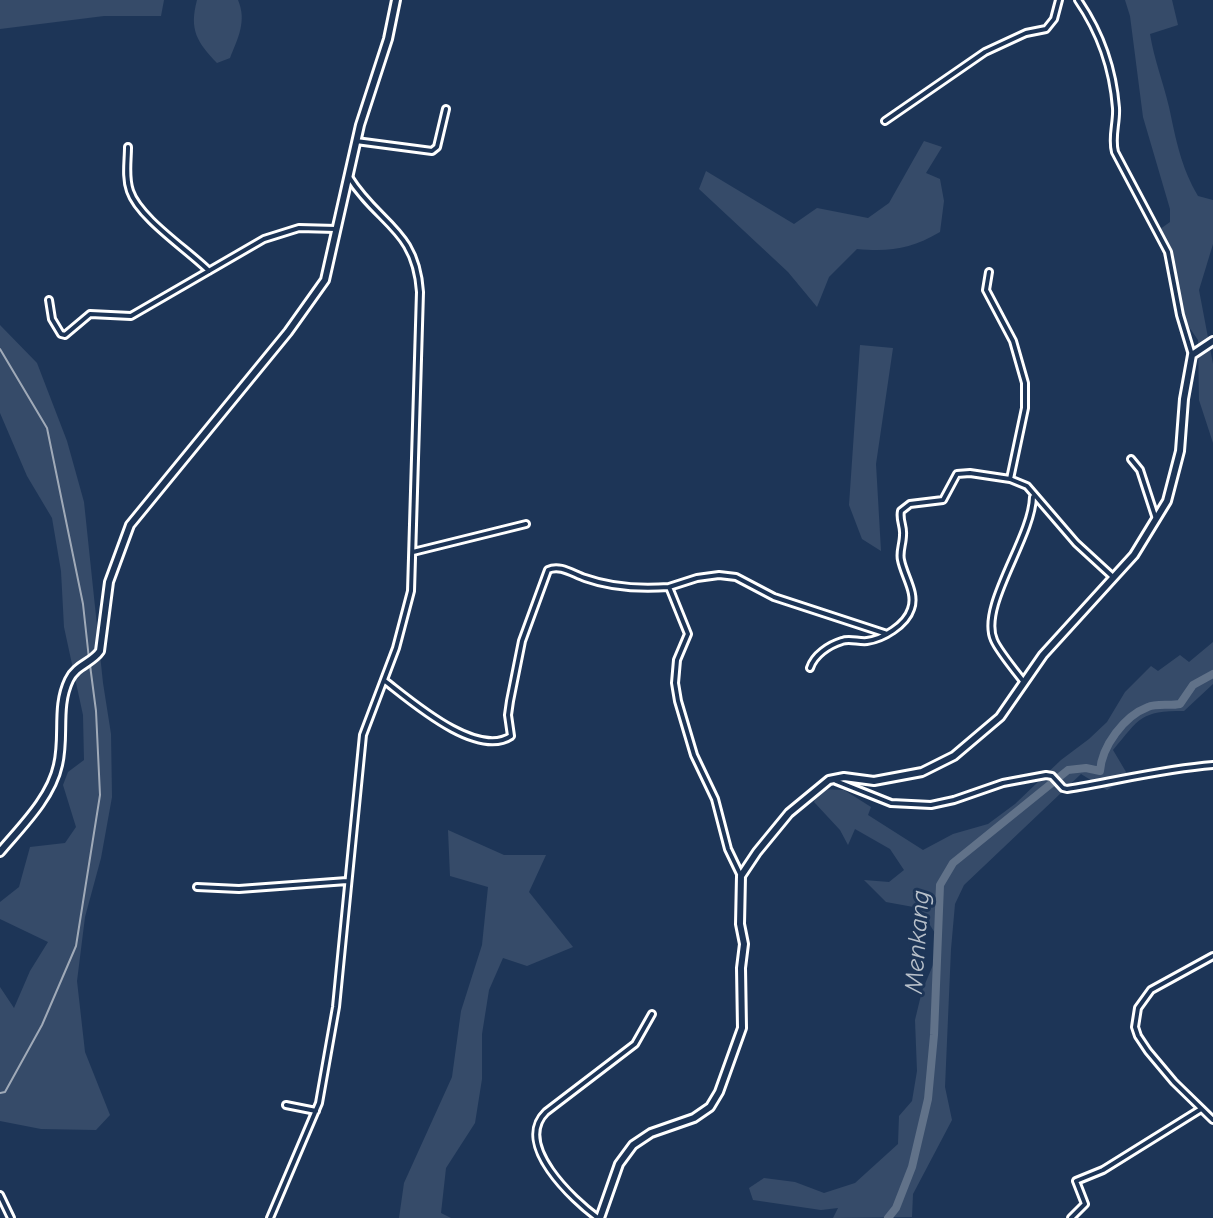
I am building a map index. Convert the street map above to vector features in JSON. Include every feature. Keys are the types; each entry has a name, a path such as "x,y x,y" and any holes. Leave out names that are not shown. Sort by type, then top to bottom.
{"street":[{"path":"0,852 54,778 59,764 61,715 66,688 75,671 100,651 109,582 126,531 313,300 325,280 356,141 388,39 396,0"},
{"path":"885,121 985,52 1026,33 1046,29 1054,19 1059,0"},
{"path":"741,876 776,826 829,780 844,777 891,780 922,772 973,742 1000,717 1043,655 1134,555 1172,489 1192,355 1180,315 1168,252 1115,152 1113,135 1116,112 1107,59 1094,24 1078,0"},
{"path":"356,141 432,151 437,147 446,109"},
{"path":"128,147 127,179 131,196 159,228 209,271"},
{"path":"270,1218 316,1111 334,1029 363,735 407,612 413,552 418,272 405,239 365,200 349,177"},
{"path":"49,300 56,327 59,333 65,335 90,314 131,316 264,239 299,228 338,230"},
{"path":"989,272 986,290 1013,341 1025,383 1025,408 1010,479"},
{"path":"1192,355 1213,341"},
{"path":"1131,459 1140,470 1156,519"},
{"path":"810,668 812,660 820,652 839,642 866,642 898,626 912,606 908,579 901,562 904,534 900,517 902,508 943,500 957,474 1010,479 1027,486 1076,543 1113,577"},
{"path":"1023,681 996,644 991,622 996,598 1031,516 1033,494"},
{"path":"413,552 526,524"},
{"path":"384,680 424,712 467,735 487,741 505,740 511,736 508,715 522,641 548,570 558,568 613,585 669,587 719,575 736,577 774,597 887,634"},
{"path":"652,1014 635,1044 546,1112 537,1123 540,1148 553,1176 599,1218 619,1164 633,1145 651,1133 694,1118 710,1107 719,1092 742,1028 741,968 744,944 740,924 741,876 728,849 712,792 694,755 678,701 675,683 677,660 688,634 669,587"},
{"path":"829,780 841,781 891,803 931,805 1003,783 1046,775 1052,776 1067,789 1167,770 1213,765"},
{"path":"197,887 239,889 347,881"},
{"path":"1213,956 1166,980 1147,994 1138,1008 1135,1027 1143,1045 1213,1120"},
{"path":"286,1105 316,1111"},
{"path":"1071,1218 1085,1204 1076,1181 1103,1170 1201,1109"},
{"path":"0,1195 11,1218"}],"shaded area":[{"path":"0,0 164,0 161,16 104,16 0,29"},
{"path":"197,0 238,0 242,22 230,58 217,63 196,35 194,20"},
{"path":"1125,0 1172,0 1178,25 1150,34 1187,174 1198,196 1213,200 1213,244 1199,290 1213,364 1213,443 1199,400 1198,340 1173,304 1166,263 1156,232 1170,222 1170,209 1143,117 1130,16"},
{"path":"924,141 942,147 926,173 940,179 944,201 940,232 900,248 857,249 829,277 817,307 788,272 699,189 706,171 794,224 817,208 868,218 889,203"},
{"path":"0,325 37,363 67,441 84,502 111,734 112,797 101,858 85,917 77,981 85,1052 110,1115 96,1130 41,1129 0,1121 0,987 14,1008 30,971 48,942 0,919 0,902 19,887 30,847 65,843 76,827 63,785 68,772 84,760 83,715 64,627 61,571 52,518 27,476 0,413"},
{"path":"860,345 893,348 876,464 881,551 862,539 849,505"},
{"path":"1213,642 1213,684 1184,711 1142,718 1113,750 1129,777 1107,790 1081,774 964,885 955,904 951,949 945,1087 952,1120 913,1194 912,1217 833,1218 838,1208 821,1210 753,1200 749,1188 764,1178 795,1182 824,1193 855,1183 898,1144 899,1116 912,1101 917,1071 915,1020 922,991 936,958 937,936 919,908 886,902 864,880 889,882 904,870 890,849 855,829 848,845 840,830 814,802 818,789 844,790 871,807 868,815 923,850 953,834 988,824 1107,722 1125,692 1151,666 1158,671 1180,655 1189,662"},
{"path":"448,830 504,855 546,855 529,892 573,947 527,966 503,958 489,990 475,1123 446,1168 441,1213 451,1218 399,1218 404,1183 452,1077 461,1011 482,945 488,887 450,876"}],"waterway":[{"path":"0,349 47,428 83,604 89,659"},
{"path":"0,1093 5,1092 42,1025 76,946 100,795 96,711 90,665"},
{"name":"Menkang","path":"888,1218 896,1208 912,1167 928,1099 934,1035 940,885 953,863 1068,770 1086,768 1100,771 1110,742 1139,711 1151,706 1180,704 1193,685 1213,674"}]}
